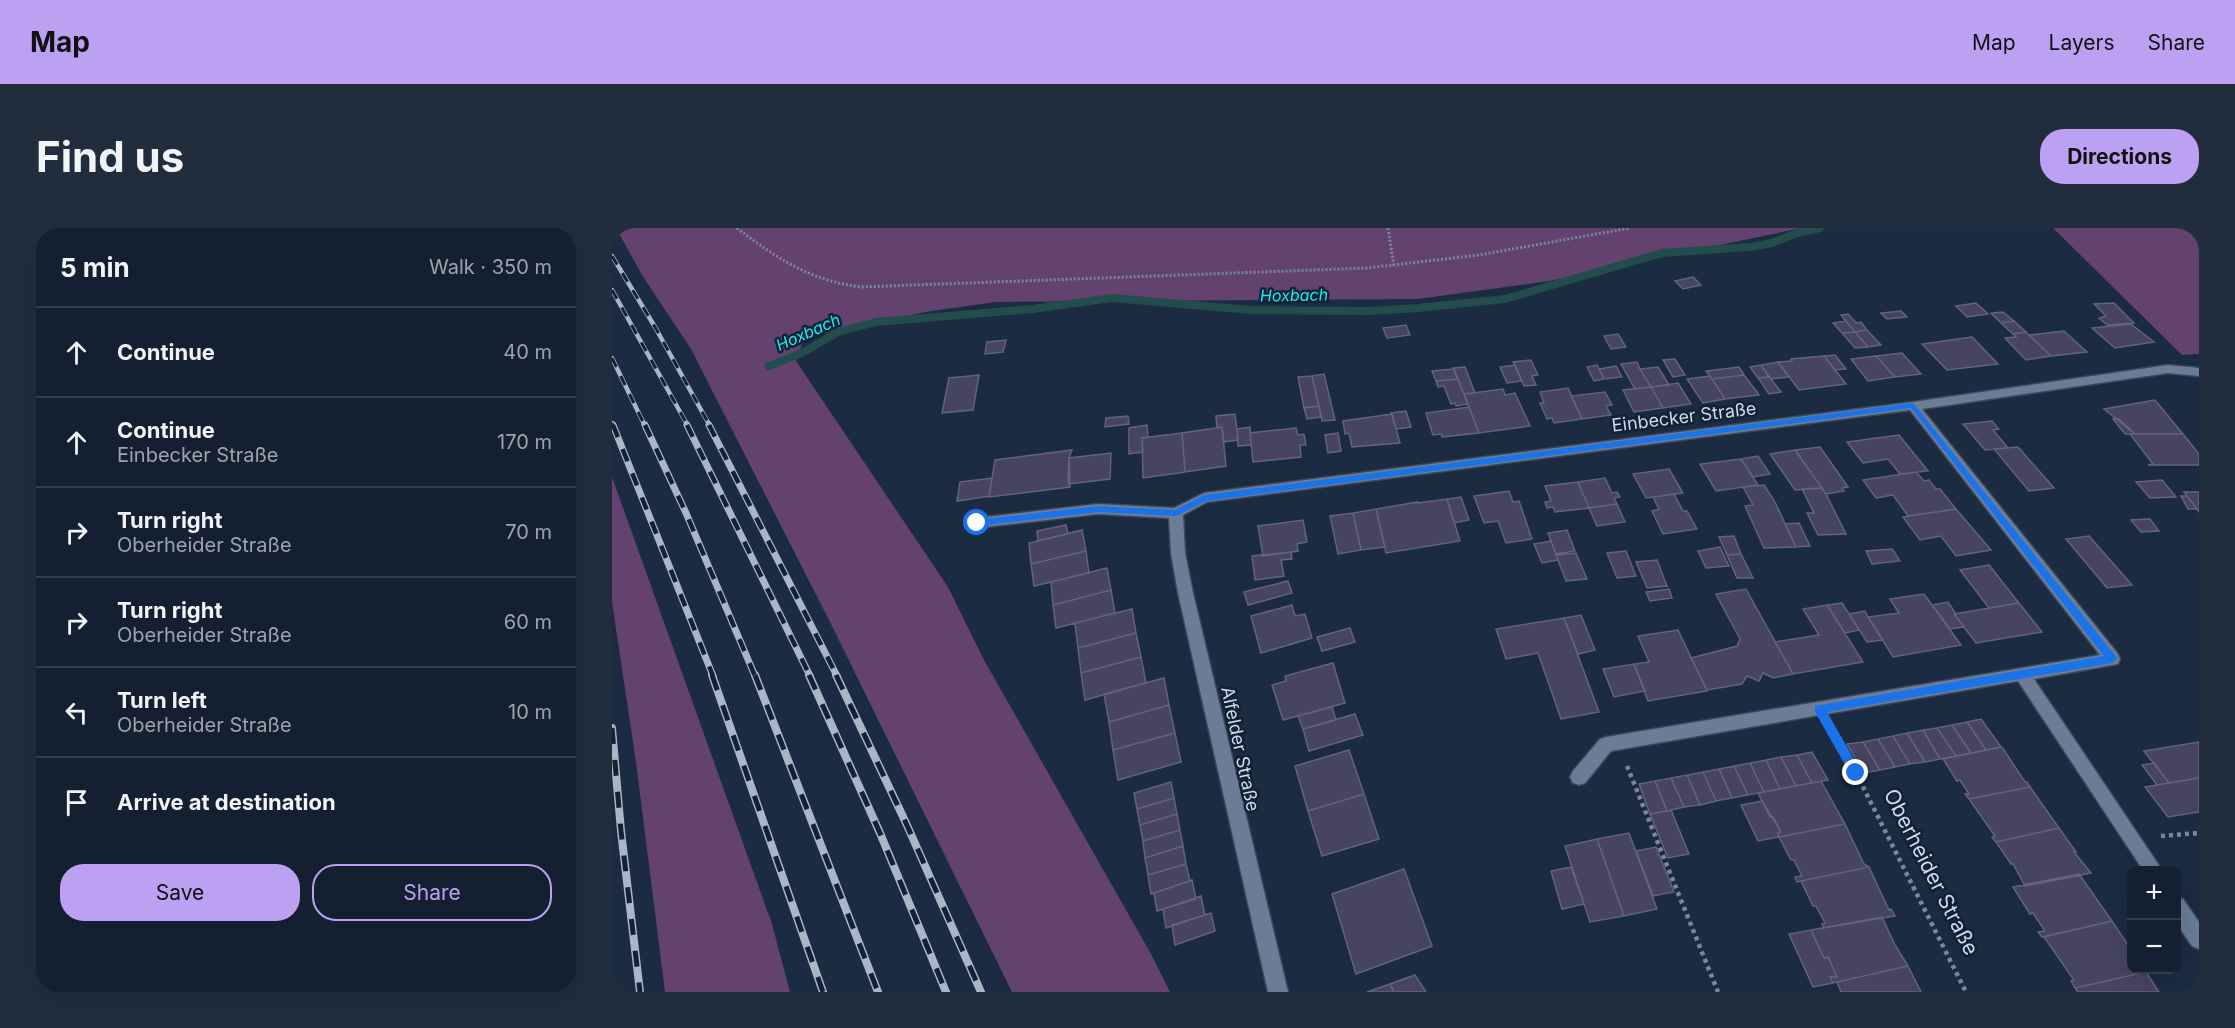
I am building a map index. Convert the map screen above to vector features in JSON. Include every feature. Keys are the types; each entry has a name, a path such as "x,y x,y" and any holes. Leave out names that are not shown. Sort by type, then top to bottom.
{"street":[{"name":"Einbecker Straße","path":"1176,513 1204,498 1913,406 2168,369 2199,372"},
{"path":"1579,777 1606,744 2112,658 1913,406"},
{"path":"977,523 1098,509 1176,513"},
{"name":"Alfelder Straße","path":"1176,513 1175,537 1191,616 1245,865 1278,992"},
{"path":"2022,674 2150,866"},
{"path":"2181,913 2199,939"}],"path":[{"path":"737,228 796,271 821,281 861,287 1299,272 1394,266 1554,243 1629,228"},
{"path":"1388,228 1394,266"},
{"name":"Oberheider Straße","path":"1819,709 1856,773 1966,992"},
{"path":"1617,743 1718,992"},
{"path":"2132,839 2199,833"}],"shaded area":[{"path":"616,228 1801,228 1549,281 1418,299 996,302 925,312 804,338 796,361 948,587 984,660 1151,954 1170,992 1012,992 831,624 691,349 642,275"},
{"path":"2053,228 2199,228 2199,354 2182,355"},
{"path":"612,477 772,924 790,992 665,992 636,762 612,602"}],"building":[{"path":"1693,277 1701,285 1683,289 1675,281"},
{"path":"1976,303 1988,314 1967,317 1956,306"},
{"path":"2114,303 2134,323 2107,325 2099,318 2106,316 2094,304"},
{"path":"1901,311 1907,317 1887,319 1881,313"},
{"path":"2003,312 2014,321 2001,323 1991,313"},
{"path":"1848,314 1856,323 1861,322 1867,330 1855,332 1841,315"},
{"path":"1846,321 1855,332 1842,333 1833,323"},
{"path":"2014,321 2026,332 2013,334 2001,323"},
{"path":"2131,324 2154,342 2115,348 2092,328"},
{"path":"1406,325 1410,335 1387,338 1383,328"},
{"path":"1867,330 1881,345 1868,347 1855,332"},
{"path":"2064,331 2087,352 2051,356 2029,335"},
{"path":"1855,332 1868,347 1855,348 1842,333"},
{"path":"2026,332 2051,356 2026,360 2005,338 2016,337 2013,334"},
{"path":"1618,334 1626,347 1611,349 1604,336"},
{"path":"1972,337 1998,364 1947,370 1922,344"},
{"path":"1006,340 1003,352 985,354 987,342"},
{"path":"1902,353 1921,374 1895,377 1876,356"},
{"path":"1835,355 1846,369 1835,370 1824,356"},
{"path":"1824,356 1846,384 1799,390 1778,362 1792,361 1791,359"},
{"path":"1876,356 1895,377 1868,381 1851,359"},
{"path":"1675,359 1685,375 1673,377 1663,360"},
{"path":"1531,360 1538,375 1532,376 1536,385 1524,386 1513,362"},
{"path":"1637,362 1651,387 1635,389 1621,364"},
{"path":"1778,362 1789,377 1771,379 1761,365"},
{"path":"1515,365 1522,381 1507,383 1500,367"},
{"path":"1597,365 1604,379 1594,381 1587,367"},
{"path":"1761,365 1769,377 1758,378 1750,367"},
{"path":"1616,366 1622,377 1604,379 1599,369"},
{"path":"1465,367 1475,393 1464,394 1453,368"},
{"path":"1658,367 1669,385 1651,387 1640,369"},
{"path":"1739,367 1744,375 1712,379 1706,371"},
{"path":"1454,369 1458,379 1436,381 1432,371"},
{"path":"1324,374 1335,420 1322,421 1312,376"},
{"path":"979,375 973,410 942,413 949,378"},
{"path":"1744,375 1759,395 1725,399 1712,379"},
{"path":"1312,376 1319,406 1304,408 1298,377"},
{"path":"1710,376 1725,399 1703,403 1687,379"},
{"path":"1769,377 1781,392 1769,394 1758,378"},
{"path":"1458,379 1468,404 1456,406 1455,403 1451,404 1444,386 1438,387 1436,381"},
{"path":"1678,383 1691,404 1663,408 1651,387"},
{"path":"1651,387 1663,408 1634,412 1623,390"},
{"path":"1568,388 1582,419 1554,423 1552,418 1547,419 1540,403 1544,403 1540,392"},
{"path":"1503,389 1505,395 1515,393 1530,426 1479,433 1464,394"},
{"path":"1605,392 1612,405 1606,406 1611,415 1582,419 1571,396"},
{"path":"2155,400 2183,434 2135,434 2104,409"},
{"path":"1319,406 1321,417 1307,419 1304,408"},
{"path":"1469,407 1479,433 1442,437 1441,434 1433,435 1426,413"},
{"path":"1406,411 1411,427 1396,429 1391,413"},
{"path":"1235,414 1238,440 1224,442 1222,427 1217,428 1216,416"},
{"path":"1392,414 1400,443 1352,447 1349,433 1345,434 1343,421"},
{"path":"1128,416 1129,424 1105,427 1106,418"},
{"path":"2113,419 2119,419 2135,434 2125,434"},
{"path":"1992,421 1999,429 1993,430 2008,448 1985,450 1963,424"},
{"path":"1147,425 1148,437 1142,438 1143,452 1129,454 1129,428"},
{"path":"1222,427 1226,466 1185,472 1182,433"},
{"path":"1250,427 1251,445 1238,446 1237,429"},
{"path":"1296,428 1298,435 1304,434 1306,445 1300,445 1301,457 1253,462 1250,433"},
{"path":"1182,433 1185,472 1143,478 1142,438"},
{"path":"1338,433 1341,451 1328,453 1325,435"},
{"path":"2130,434 2183,434 2199,454 2199,465 2148,465 2153,464"},
{"path":"1899,435 1928,471 1900,474 1888,459 1863,463 1847,442"},
{"path":"1820,447 1848,487 1842,488 1844,491 1826,494 1795,450"},
{"path":"2018,447 2054,488 2029,491 1994,449"},
{"path":"1072,450 1069,458 1070,487 989,497 995,460"},
{"path":"1795,450 1822,488 1795,490 1770,454"},
{"path":"1111,453 1110,479 1068,484 1069,458"},
{"path":"1758,456 1770,474 1753,477 1741,459"},
{"path":"1741,459 1758,485 1716,491 1700,464"},
{"path":"1669,469 1683,493 1646,498 1633,474"},
{"path":"1916,472 1924,481 1929,480 1936,489 1940,489 1956,509 1908,516 1893,495 1876,498 1863,480"},
{"path":"992,478 989,496 957,501 960,482"},
{"path":"1605,478 1612,493 1617,492 1620,497 1614,498 1617,504 1589,508 1578,482"},
{"path":"2162,480 2176,497 2150,498 2136,482"},
{"path":"1578,482 1589,508 1555,512 1553,507 1547,508 1545,502 1551,501 1545,486"},
{"path":"1764,485 1775,502 1796,547 1764,548 1745,506 1753,505 1743,487"},
{"path":"1822,488 1846,534 1818,535 1807,513 1814,513 1802,489"},
{"path":"1509,491 1513,502 1519,501 1532,539 1506,543 1498,521 1484,523 1474,496"},
{"path":"2184,492 2199,492 2199,512"},
{"path":"1674,494 1683,511 1687,511 1697,529 1663,534 1652,511 1659,509 1653,497"},
{"path":"2181,496 2187,496 2197,509 2188,509"},
{"path":"1461,497 1469,520 1454,523 1447,499"},
{"path":"1447,499 1460,541 1386,553 1376,509"},
{"path":"1617,504 1625,522 1597,526 1589,508"},
{"path":"1376,509 1385,547 1361,550 1353,513"},
{"path":"1956,509 1991,550 1956,556 1941,536 1920,540 1903,517"},
{"path":"1353,513 1361,550 1338,554 1330,516"},
{"path":"2150,519 2159,531 2141,532 2131,520"},
{"path":"1303,520 1307,542 1297,544 1298,551 1263,556 1258,526"},
{"path":"1799,523 1810,546 1796,547 1785,524"},
{"path":"1066,525 1068,534 1038,541 1037,531"},
{"path":"1082,530 1086,551 1031,564 1029,543"},
{"path":"1567,530 1575,551 1556,554 1548,533"},
{"path":"1734,536 1741,554 1727,555 1719,537"},
{"path":"2089,536 2132,585 2107,588 2066,539"},
{"path":"1551,541 1558,560 1542,563 1534,544"},
{"path":"1720,547 1729,566 1706,568 1698,551"},
{"path":"1892,549 1900,561 1872,564 1866,551"},
{"path":"1086,551 1089,573 1034,586 1031,564"},
{"path":"1626,551 1636,576 1617,578 1607,553"},
{"path":"1291,552 1292,559 1281,560 1284,576 1255,580 1252,556"},
{"path":"1576,553 1587,579 1566,581 1556,555"},
{"path":"1741,554 1753,578 1737,578 1727,555"},
{"path":"1657,560 1667,586 1647,588 1636,562"},
{"path":"1989,565 2019,603 1989,608 1960,570"},
{"path":"1107,568 1111,590 1053,605 1051,582"},
{"path":"1288,581 1292,593 1248,605 1244,592"},
{"path":"1669,589 1672,598 1650,601 1646,592"},
{"path":"1746,589 1793,674 1773,678 1763,673 1759,681 1747,676 1742,684 1707,690 1691,658 1737,646 1740,639 1716,594"},
{"path":"1111,590 1115,613 1056,628 1053,605"},
{"path":"1924,594 1961,645 1893,657 1868,617 1899,613 1890,599"},
{"path":"1948,602 1964,627 1950,629 1932,605"},
{"path":"1842,603 1859,630 1845,633 1827,605"},
{"path":"2019,603 2042,632 1976,643 1954,614"},
{"path":"1292,605 1295,616 1305,614 1312,638 1261,653 1251,616"},
{"path":"1827,605 1863,662 1793,674 1775,642 1819,635 1803,609"},
{"path":"1132,609 1136,633 1078,648 1075,623"},
{"path":"1865,611 1883,640 1867,642 1849,614"},
{"path":"1581,615 1595,650 1578,654 1564,618"},
{"path":"1564,618 1599,712 1561,719 1538,653 1506,659 1496,629"},
{"path":"1350,628 1355,642 1322,651 1317,637"},
{"path":"1678,630 1707,691 1648,701 1634,664 1649,662 1638,636"},
{"path":"1136,633 1141,657 1081,673 1078,648"},
{"path":"1141,657 1146,683 1085,700 1081,673"},
{"path":"1333,663 1345,703 1283,720 1272,685 1286,681 1285,676"},
{"path":"1634,664 1645,691 1614,697 1603,669"},
{"path":"1164,678 1169,705 1109,722 1104,694"},
{"path":"1169,705 1175,733 1113,750 1109,722"},
{"path":"1332,707 1336,720 1303,729 1298,716"},
{"path":"1355,714 1363,735 1309,751 1303,729"},
{"path":"1981,719 2001,747 1986,750 1967,722"},
{"path":"1967,722 1986,750 1971,753 1952,725"},
{"path":"1952,725 1971,753 1956,756 1937,728"},
{"path":"1937,728 1956,756 1940,759 1923,730"},
{"path":"1923,730 1940,759 1925,762 1907,733"},
{"path":"1175,733 1181,762 1118,780 1113,750"},
{"path":"1907,733 1925,762 1910,764 1893,736"},
{"path":"1893,736 1910,764 1895,767 1878,739"},
{"path":"1878,739 1895,767 1880,770 1863,742"},
{"path":"1863,742 1880,770 1864,773 1847,744"},
{"path":"2199,742 2199,778 2169,783 2144,751"},
{"path":"2002,747 2030,787 1969,799 1965,794 1969,794 1960,780 1957,781 1943,759"},
{"path":"1349,750 1364,794 1308,811 1295,766"},
{"path":"1812,752 1828,780 1812,783 1797,755"},
{"path":"1797,755 1812,783 1796,786 1781,757"},
{"path":"1781,757 1796,786 1780,789 1766,760"},
{"path":"1766,760 1780,789 1764,792 1750,763"},
{"path":"1750,763 1764,792 1748,795 1734,766"},
{"path":"2154,763 2169,783 2157,785 2142,765"},
{"path":"1734,766 1748,795 1732,798 1719,769"},
{"path":"1719,769 1732,798 1716,801 1703,772"},
{"path":"1703,772 1716,801 1700,805 1687,775"},
{"path":"1687,775 1700,805 1684,807 1671,778"},
{"path":"1671,778 1684,807 1667,811 1655,781"},
{"path":"2199,778 2199,812 2168,817 2145,787"},
{"path":"1655,781 1667,811 1650,814 1639,784"},
{"path":"1821,781 1845,824 1779,837 1777,833 1781,832 1773,817 1770,817 1758,793"},
{"path":"1171,782 1174,798 1137,809 1134,793"},
{"path":"2030,787 2059,828 1996,842 1992,837 1995,836 1969,799"},
{"path":"1364,794 1379,839 1322,856 1308,811"},
{"path":"1174,798 1177,814 1140,825 1137,809"},
{"path":"1762,801 1781,832 1777,833 1779,837 1758,841 1741,805"},
{"path":"1671,810 1689,854 1668,858 1650,814"},
{"path":"1177,814 1180,830 1143,841 1140,825"},
{"path":"1845,824 1864,864 1869,867 1797,882 1795,877 1802,876 1779,837"},
{"path":"2059,828 2091,873 2025,886 2013,864 1996,842"},
{"path":"1180,830 1183,846 1145,858 1143,841"},
{"path":"1629,833 1657,909 1624,916 1597,839"},
{"path":"1597,839 1624,916 1590,922 1565,846"},
{"path":"1183,846 1186,864 1148,875 1145,858"},
{"path":"1656,847 1674,892 1653,896 1636,851"},
{"path":"1186,864 1190,881 1151,894 1148,875"},
{"path":"1571,867 1584,904 1562,909 1551,871"},
{"path":"1869,867 1889,910 1891,909 1895,916 1824,928 1822,924 1825,923 1816,906 1813,906 1801,881"},
{"path":"1404,869 1432,946 1356,974 1332,894"},
{"path":"2079,874 2112,921 2042,937 2038,932 2045,931 2033,913 2030,914 2013,887"},
{"path":"1192,880 1196,899 1157,911 1154,893"},
{"path":"1201,896 1205,915 1166,928 1163,909"},
{"path":"1211,913 1215,931 1175,945 1172,925"},
{"path":"1882,917 1908,966 1833,983 1830,977 1837,977 1828,957 1824,958 1811,930"},
{"path":"2112,921 2127,944 2127,974 2137,974 2075,988 2071,981 2074,980 2044,937"},
{"path":"1811,930 1824,958 1828,957 1837,977 1830,977 1833,983 1813,987 1789,934"},
{"path":"1908,966 1921,992 1841,992 1837,982"},
{"path":"2137,974 2147,974 2159,992 2078,992 2075,988"},
{"path":"1415,975 1426,992 1394,992 1390,984"},
{"path":"1390,984 1394,992 1367,992"}],"waterway":[{"name":"Hoxbach","path":"769,366 802,353 838,332 876,322 1032,309 1112,298 1251,310 1370,311 1418,308 1505,299 1662,253 1750,247 1772,243 1797,233 1820,228"}],"railway":[{"path":"612,256 710,426"},
{"path":"612,290 688,426"},
{"path":"612,358 645,426"},
{"path":"613,425 713,676"},
{"path":"645,425 686,513 755,676"},
{"path":"687,425 810,676"},
{"path":"709,425 837,676"},
{"path":"712,675 823,992"},
{"path":"755,675 878,992"},
{"path":"809,675 880,833 946,992"},
{"path":"836,675 906,823 981,992"},
{"path":"612,728 621,831 640,992"}],"route":[{"path":"977,523 1065,511 1098,509 1176,513 1204,498 1913,406 2112,658 1819,709 1856,773"}]}
